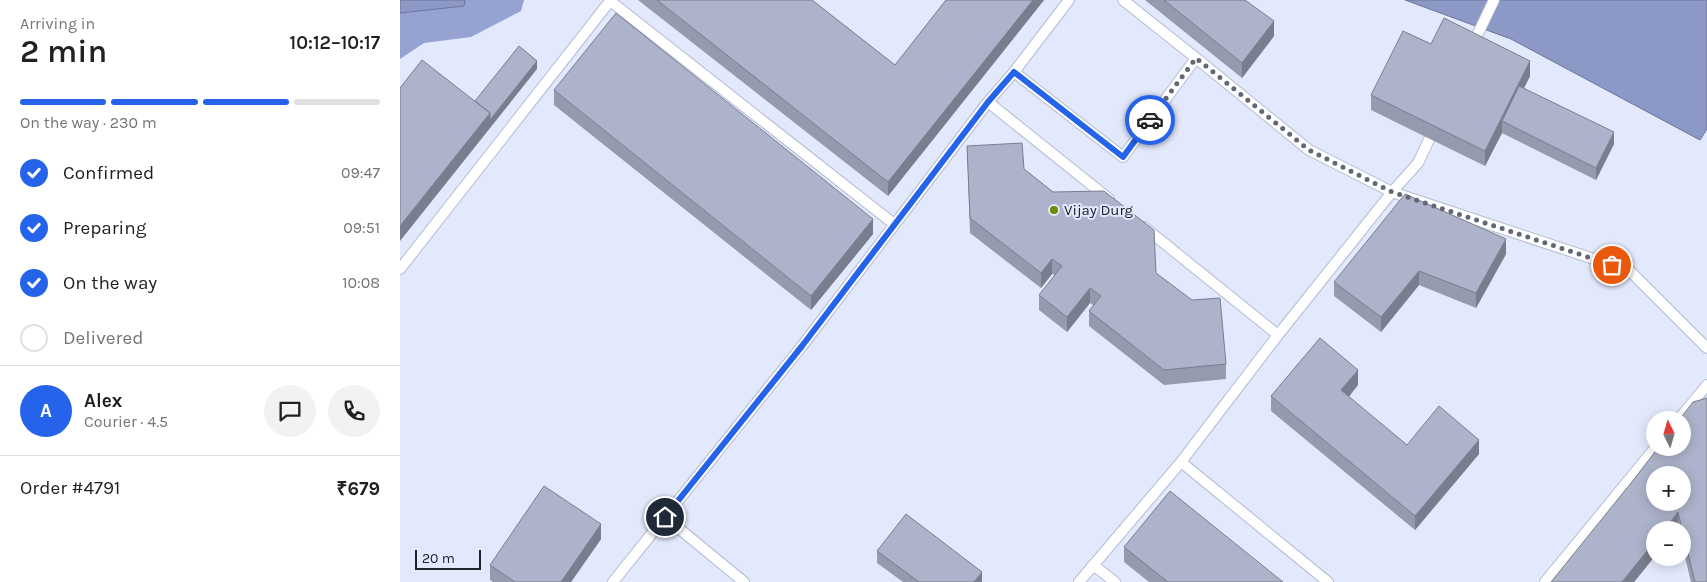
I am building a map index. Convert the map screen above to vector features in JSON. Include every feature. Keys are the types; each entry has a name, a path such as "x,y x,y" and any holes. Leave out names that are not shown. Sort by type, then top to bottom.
{"lane":[{"path":"613,582 802,346 988,102 1070,0"},
{"path":"1123,0 1309,150 1392,192 1630,271 1707,348"},
{"path":"1470,51 1494,0"},
{"path":"400,269 609,1 894,224"},
{"path":"1014,72 1123,157 1196,58"},
{"path":"988,102 1118,206"},
{"path":"1078,582 1181,462 1278,335 1392,192 1418,164 1439,118"},
{"path":"1133,218 1278,335"},
{"path":"1685,411 1707,385"},
{"path":"1545,582 1648,456"},
{"path":"1181,462 1328,582"},
{"path":"665,517 744,582"},
{"path":"1093,565 1115,582"}],"shaded area":[{"path":"400,0 524,0 521,11 471,37 424,43 400,59"},
{"path":"400,0 465,0 464,6 400,13"},
{"path":"1405,0 1707,0 1707,129 1700,140 1511,39"}],"building":[{"path":"657,0 812,0 895,65 946,0 1033,0 888,182"},
{"path":"1164,0 1245,0 1274,21 1242,63"},
{"path":"616,13 873,219 811,296 554,90"},
{"path":"1444,18 1530,61 1485,151 1371,95 1403,31 1431,44"},
{"path":"519,46 537,61 490,120 490,113 475,101"},
{"path":"422,60 490,113 400,226 400,88"},
{"path":"1519,86 1614,132 1596,168 1502,121"},
{"path":"1022,143 1024,169 1053,192 1104,191 1154,230 1156,273 1192,300 1220,298 1226,364 1164,370 1089,311 1101,296 1090,288 1067,317 1039,295 1062,266 1052,259 1041,273 970,218 967,146"},
{"path":"1405,194 1506,239 1476,293 1419,271 1381,317 1334,282"},
{"path":"1320,338 1358,370 1341,390 1407,445 1439,406 1479,440 1415,516 1271,396"},
{"path":"1707,398 1707,582 1695,582 1691,566 1691,521 1680,521 1678,512 1671,521 1646,521 1646,552 1622,582 1551,582 1652,456 1691,456 1691,411 1686,411 1693,402"},
{"path":"544,486 601,524 561,582 515,582 490,565"},
{"path":"1170,491 1283,582 1168,582 1124,547"},
{"path":"906,514 982,572 974,582 919,582 877,551"}],"way so far":[{"path":"1150,120 1196,58 1309,150 1392,192 1612,265"}],"place":[{"name":"Vijay Durg","path":"1054,210"}],"route":[{"path":"665,517 802,346 988,102 1014,72 1123,157 1150,120"}]}
